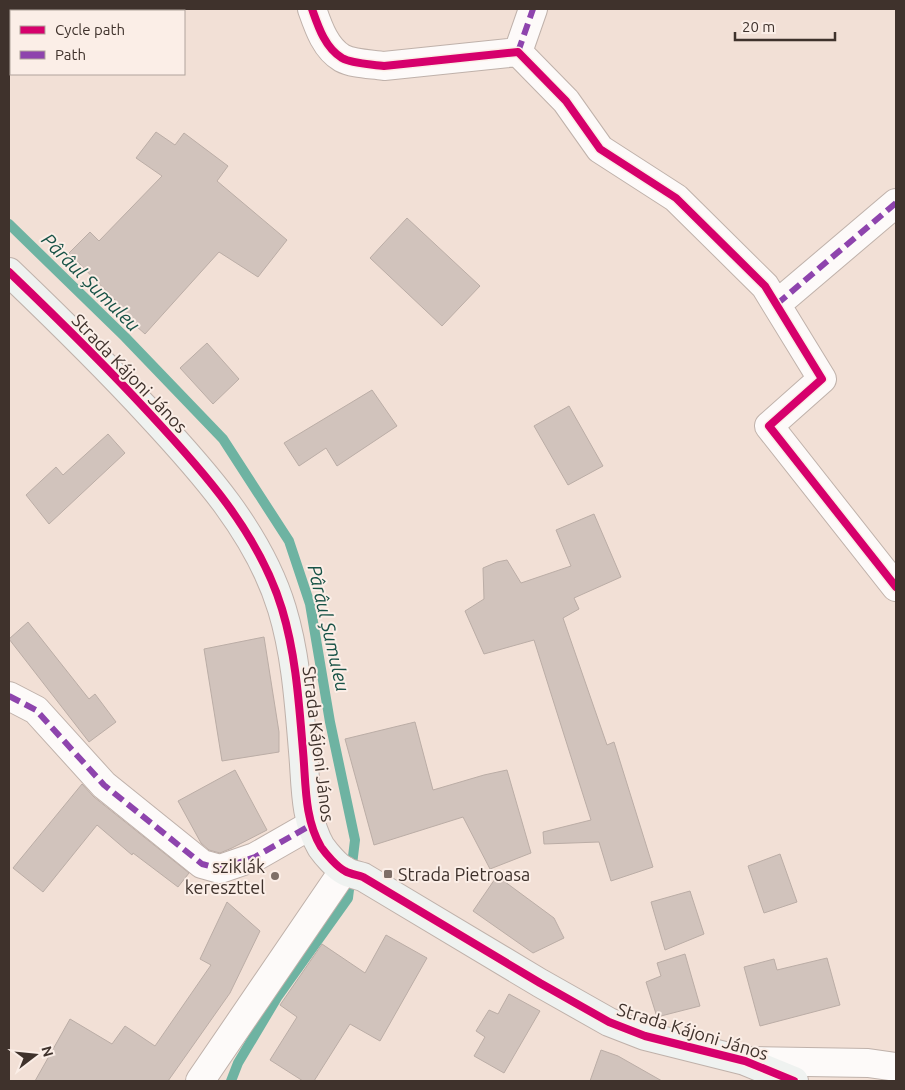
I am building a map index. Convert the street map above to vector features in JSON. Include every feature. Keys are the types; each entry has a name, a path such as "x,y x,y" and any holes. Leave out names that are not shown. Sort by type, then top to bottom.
{"street":[{"path":"312,9 319,30 330,47 342,58 362,63 384,66 518,52"},
{"path":"518,52 533,9"},
{"path":"518,52 566,101 600,149 676,198 765,286 822,379 769,426 896,587"},
{"path":"776,304 896,204"},
{"name":"Strada Kájoni János","path":"9,272 114,375 184,451 212,484 239,522 264,564 282,609 294,661 306,794 311,825 322,848 353,874 609,1022 645,1036 745,1061 794,1081"},
{"name":"Strada Kájoni János","path":"9,696 36,710 104,785 202,864 220,869 255,857 311,825"},
{"path":"200,1081 353,874"},
{"name":"Strada Kájoni János","path":"745,1061 868,1063 896,1067"}],"building":[{"path":"156,132 175,145 184,133 228,166 217,181 287,240 258,277 219,252 145,334 117,309 120,305 69,253 90,232 99,241 162,176 136,158"},
{"path":"407,218 480,286 442,326 370,258"},
{"path":"207,343 239,379 213,404 180,368"},
{"path":"372,390 397,426 337,466 326,448 299,466 284,443"},
{"path":"569,406 603,466 568,485 534,426"},
{"path":"108,434 125,453 49,524 26,495 56,467 63,475"},
{"path":"594,514 621,577 574,598 579,609 563,618 607,745 614,742 653,867 611,881 599,842 544,844 543,832 591,820 534,640 484,654 465,611 484,599 483,568 497,562 507,560 521,583 571,566 556,530"},
{"path":"28,622 89,699 95,694 116,722 89,742 9,639"},
{"path":"264,637 279,732 279,752 222,761 204,649"},
{"path":"415,722 433,790 507,770 531,853 490,869 463,817 374,845 345,739"},
{"path":"235,770 267,830 220,853 209,850 201,843 178,801"},
{"path":"82,784 94,797 189,873 178,887 133,853 132,855 97,825 43,892 13,868"},
{"path":"780,854 797,902 764,913 748,866"},
{"path":"497,876 554,918 564,938 533,953 473,911"},
{"path":"690,891 704,934 665,950 651,902"},
{"path":"227,902 260,931 230,993 168,1081 35,1081 70,1019 112,1044 125,1026 155,1046 211,965 200,959"},
{"path":"386,935 427,958 380,1041 350,1024 314,1081 303,1081 270,1060 297,1017 280,1005 322,944 365,973"},
{"path":"685,954 700,1006 657,1017 646,982 661,976 657,963"},
{"path":"827,958 840,1005 760,1026 744,967 774,959 777,970"},
{"path":"509,994 540,1011 504,1073 474,1056 485,1037 476,1031 489,1010 498,1014"},
{"path":"601,1050 618,1056 662,1081 590,1081"}],"waterway":[{"name":"Pârâul Șumuleu","path":"9,224 125,337 223,439 289,541 310,604 330,722 355,840 348,898 278,996 238,1063 231,1081"}],"marked path":[{"path":"518,52 533,9"},
{"path":"777,304 896,203"},
{"path":"9,696 36,710 104,785 202,864 220,869 255,857 311,825"}],"cycle path":[{"path":"312,9 323,36 331,49 342,58 357,63 384,66 518,52 566,101 600,149 676,198 765,286 822,379 769,426 896,587"},
{"path":"9,272 116,378 190,458 227,504 259,554 272,581 282,609 291,644 311,824 321,847 332,860 345,871 363,877 609,1022 645,1036 745,1061 794,1081"}],"place":[{"name":"Strada Pietroasa","path":"388,874"},
{"name":"sziklák kereszttel","path":"275,876"}]}
